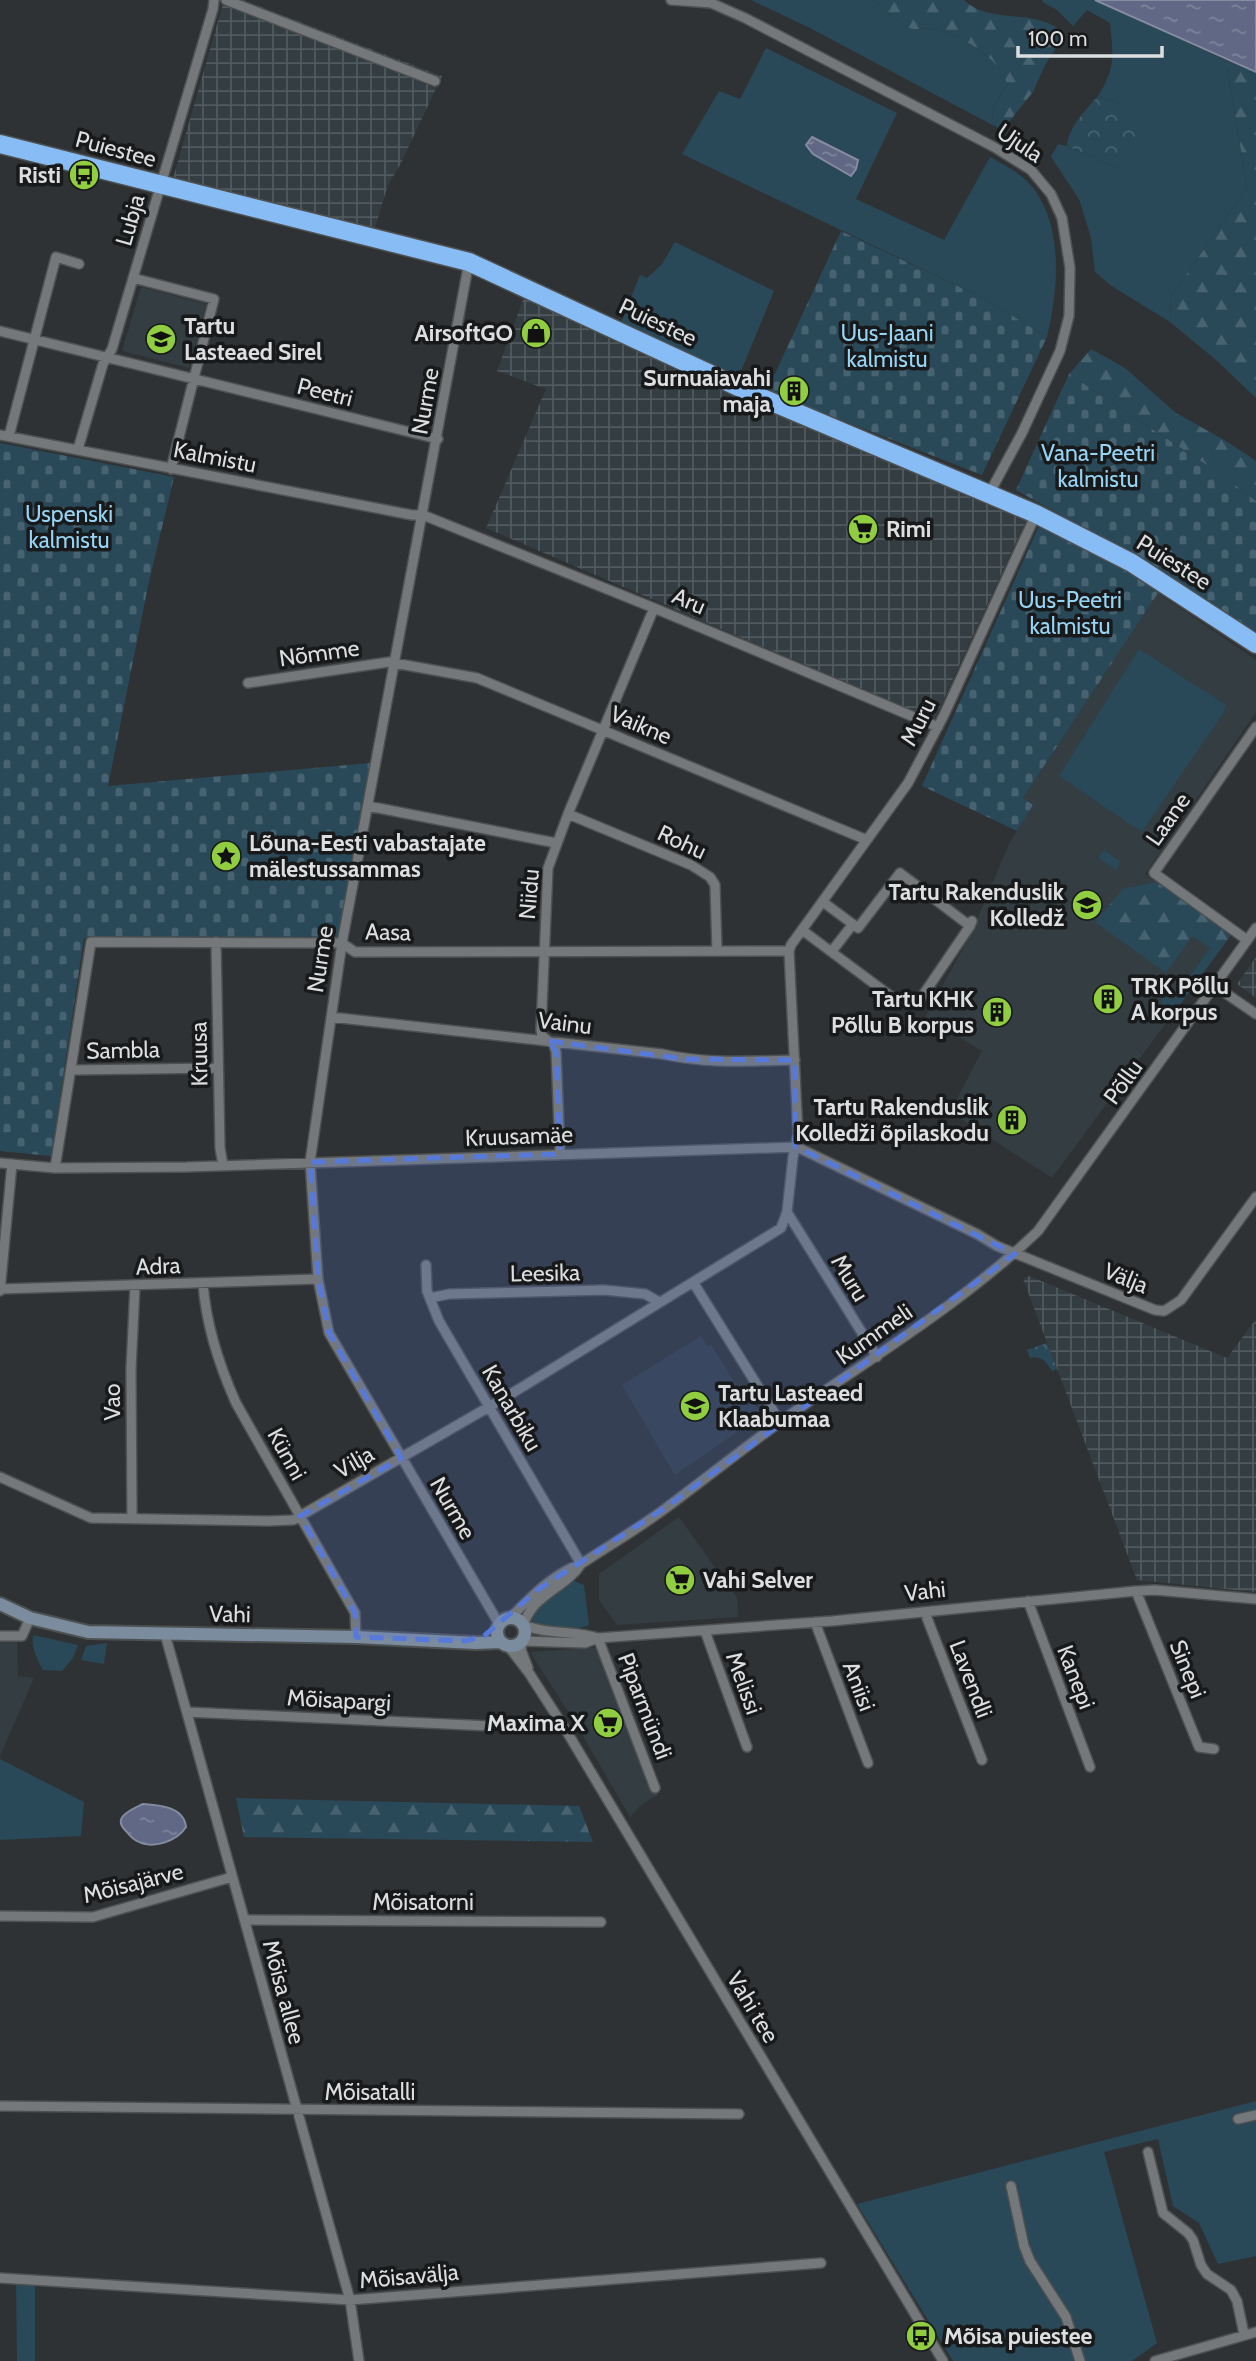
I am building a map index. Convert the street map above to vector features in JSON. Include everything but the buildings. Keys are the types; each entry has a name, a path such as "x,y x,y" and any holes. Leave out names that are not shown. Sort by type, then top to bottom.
{"highway":[{"name":"Puiestee","path":"0,144 469,262 760,397 1036,514 1132,563 1256,644"}],"street":[{"name":"Lubja","path":"78,449 111,349 214,0"},
{"path":"226,0 435,81"},
{"name":"Ujula","path":"671,0 712,3 769,30 994,147 1031,170 1051,194 1062,218 1068,243 1070,268 1066,334 1027,421 989,494"},
{"path":"4,436 56,257 79,264"},
{"name":"Nurme","path":"469,262 342,943 310,1162 318,1279 329,1333 498,1626"},
{"path":"132,278 214,299 171,469"},
{"name":"Peetri","path":"0,331 438,439"},
{"name":"Kalmistu","path":"4,436 412,515 423,514"},
{"name":"Aru","path":"423,514 938,727"},
{"name":"Muru","path":"789,951 908,783 938,727 1036,514"},
{"name":"Niidu","path":"560,1154 554,1045 542,1036 541,1030 548,868 654,608"},
{"name":"Nõmme","path":"248,683 396,662"},
{"name":"Vaikne","path":"396,662 477,678 867,840"},
{"name":"Laane","path":"1247,940 1154,873 1256,727"},
{"path":"368,806 556,843"},
{"name":"Rohu","path":"568,814 691,864 710,877 715,885 717,951"},
{"path":"802,930 896,1000 903,1004 913,1004 920,998 971,923 900,873 858,928 822,902"},
{"path":"832,951 853,924"},
{"name":"Põllu","path":"1015,1254 1038,1231 1256,928"},
{"name":"Aasa","path":"55,1168 91,942 342,943 355,952 789,951"},
{"name":"Kruusa","path":"216,942 220,1148 223,1165"},
{"path":"787,1212 798,1134 789,951"},
{"path":"1215,986 1256,1014"},
{"name":"Vainu","path":"331,1017 662,1054 685,1059 723,1062 795,1060"},
{"name":"Sambla","path":"71,1070 218,1068"},
{"name":"Kruusamäe","path":"0,1163 55,1168 223,1165 795,1148 1015,1254"},
{"path":"0,1290 12,1164"},
{"name":"Välja","path":"1015,1254 1155,1310 1164,1311 1181,1300 1256,1197"},
{"name":"Muru","path":"787,1212 877,1357"},
{"name":"Vilja","path":"0,1477 91,1518 293,1520 489,1407 781,1228 787,1212"},
{"name":"Kummeli","path":"512,1617 539,1589 570,1568 582,1564 665,1508 780,1422 877,1357 990,1275 1015,1254"},
{"name":"Kanarbiku","path":"426,1265 427,1291 439,1321 582,1564"},
{"name":"Adra","path":"0,1290 318,1279"},
{"path":"693,1282 780,1422"},
{"name":"Künni","path":"203,1283 211,1333 221,1371 236,1403 355,1613 356,1637"},
{"name":"Vao","path":"132,1518 131,1369 135,1286"},
{"name":"Leesika","path":"430,1298 449,1294 604,1290 645,1294 659,1303"},
{"name":"Kummeli","path":"524,1625 533,1605 575,1574 582,1564"},
{"name":"Vahi","path":"522,1641 585,1643 598,1638 814,1622 1136,1591 1155,1590 1256,1599"},
{"name":"Sinepi","path":"1136,1591 1199,1747 1214,1749"},
{"name":"Kanepi","path":"1028,1601 1090,1767"},
{"name":"Vahi","path":"0,1604 30,1618 88,1632 356,1637 504,1644"},
{"name":"Lavendli","path":"927,1612 982,1760"},
{"path":"512,1617 524,1625 522,1641 516,1645 504,1644 498,1626 512,1617"},
{"path":"0,1636 22,1636 30,1618"},
{"name":"Aniisi","path":"814,1622 869,1763"},
{"name":"Vahi","path":"524,1625 534,1629 586,1634 598,1638"},
{"name":"Vahi","path":"465,1641 484,1636 498,1626"},
{"name":"Melissi","path":"705,1631 747,1747"},
{"name":"Mõisa allee","path":"165,1634 350,2300 359,2361"},
{"name":"Piparmündi","path":"598,1638 655,1788"},
{"name":"Vahi tee","path":"522,1641 521,1650 529,1673"},
{"name":"Vahi tee","path":"504,1644 529,1673 567,1732 943,2361"},
{"name":"Mõisapargi","path":"187,1712 490,1726"},
{"name":"Mõisajärve","path":"0,1916 93,1917 232,1877"},
{"name":"Mõisatorni","path":"245,1920 601,1922"},
{"name":"Mõisatalli","path":"0,2106 739,2114"},
{"path":"1238,2119 1256,2115"},
{"path":"1148,2152 1163,2213 1188,2233 1207,2274 1231,2290 1237,2301 1244,2334"},
{"path":"1011,2186 1030,2261 1066,2317 1080,2361"},
{"name":"Mõisavälja","path":"0,2278 350,2300 821,2263"},
{"path":"1155,2361 1256,2332"}],"highlighted area":[{"path":"549,1041 685,1059 795,1060 795,1146 1015,1254 665,1508 539,1589 484,1636 465,1641 356,1637 355,1613 300,1516 401,1458 329,1333 318,1279 310,1162 560,1154 556,1052"}],"shaded area":[{"path":"224,0 243,0 442,76 388,185 374,231 172,182"},
{"name":"Tartu Lasteaed Sirel","path":"141,287 206,304 189,368 122,351"},
{"path":"525,294 1027,518 934,720 486,528 546,389 497,371"},
{"name":"Tartu Rakenduslik Kolledž","path":"1158,593 1256,660 1256,712 1145,874 1223,928 1230,936 1052,1178 950,1112 982,1051 925,1017 970,936 1009,844 1032,805 1023,798"},
{"path":"1256,957 1256,998 1237,984"},
{"path":"1029,1276 1227,1358 1256,1319 1256,1592 1137,1580 1023,1279"},
{"name":"Tartu Lasteaed Klaabumaa","path":"701,1336 707,1346 711,1345 748,1404 753,1401 761,1415 675,1475 622,1385"},
{"path":"679,1517 737,1598 738,1617 617,1625 599,1600 599,1574"},
{"path":"0,1642 17,1642 18,1676 34,1678 0,1756"},
{"path":"605,1647 658,1795 642,1804 630,1817 530,1652"}],"green space":[{"path":"751,0 873,0 909,28 932,28 956,36 989,58 1004,76 1007,85 993,111 998,128 810,28"},
{"path":"873,0 964,0 985,12 1048,23 1059,29 1061,40 1045,65 1033,92 1004,128 998,128 993,111 1007,85 997,66 956,36 935,29 909,28"},
{"path":"1095,0 1226,60 1247,188 1171,296 1170,322 1110,285 1095,272 1091,238 1079,199 1051,157 1058,144 1120,169 1138,136 1124,105 1098,96 1108,77 1112,61 1110,23 1087,10 1073,26 1057,10 1042,2"},
{"path":"766,48 897,113 856,199 944,240 990,157 1030,184 1044,205 1054,242 1056,281 1047,337 983,298 682,154 719,91 740,99"},
{"path":"1226,60 1256,72 1256,398 1170,322 1171,296 1247,188"},
{"path":"1098,96 1124,105 1139,136 1120,169 1067,146 1075,125"},
{"name":"Uus-Jaani kalmistu","path":"841,231 983,298 1047,337 982,475 767,391"},
{"path":"675,242 774,291 739,376 621,323 640,275 647,278 662,264"},
{"path":"1091,349 1125,368 1176,413 1256,461 1256,501 1226,478 1069,374"},
{"name":"Vana-Peetri kalmistu","path":"1069,374 1226,478 1256,501 1256,634 1143,561 1016,490"},
{"name":"Uspenski kalmistu","path":"0,443 174,477 148,586 108,786 370,763 339,937 84,938 51,1156 0,1151"},
{"name":"Uus-Peetri kalmistu","path":"1039,526 1131,573 1158,593 1023,798 1033,805 1017,831 922,786"},
{"path":"1139,649 1226,705 1224,712 1142,832 1059,776"},
{"path":"1104,850 1121,862 1116,870 1098,858"},
{"path":"1156,882 1223,928 1230,936 1218,953 1192,936 1166,973 1095,922 1123,889"},
{"path":"1210,948 1218,953 1171,1017 1163,1009 1162,998 1173,1000"},
{"path":"1047,1343 1057,1369 1052,1371 1043,1360 1030,1358 1027,1350"},
{"path":"574,1581 584,1585 589,1625 561,1629 533,1622 533,1610"},
{"path":"33,1635 78,1645 73,1658 62,1671 43,1670 35,1653"},
{"path":"107,1643 104,1664 81,1660 86,1646"},
{"path":"0,1759 84,1802 81,1836 0,1840"},
{"path":"236,1798 579,1806 593,1842 244,1837"},
{"path":"1256,2101 1256,2256 1218,2264 1199,2223 1173,2206 1158,2139 1104,2152 1157,2343 1132,2361 953,2361 857,2204"},
{"path":"16,2279 35,2280 35,2361 17,2361"}],"water":[{"path":"1095,0 1256,0 1256,72"},
{"path":"812,137 858,160 851,176 813,154 806,145"},
{"path":"143,1804 164,1806 176,1811 181,1815 186,1827 164,1843 150,1845 135,1840 123,1828 121,1820 127,1813"}],"place":[{"name":"Risti","path":"84,175"},
{"name":"AirsoftGO","path":"536,333"},
{"name":"Tartu Lasteaed Sirel","path":"161,339"},
{"name":"Surnuaiavahi maja","path":"794,391"},
{"name":"Rimi","path":"863,529"},
{"name":"Lõuna-Eesti vabastajate mälestussammas","path":"226,856"},
{"name":"Tartu Rakenduslik Kolledž","path":"1087,905"},
{"name":"TRK Põllu A korpus","path":"1108,999"},
{"name":"Tartu KHK Põllu B korpus","path":"997,1012"},
{"name":"Tartu Rakenduslik Kolledži õpilaskodu","path":"1012,1120"},
{"name":"Tartu Lasteaed Klaabumaa","path":"695,1406"},
{"name":"Vahi Selver","path":"680,1580"},
{"name":"Maxima X","path":"608,1723"},
{"name":"Mõisa puiestee","path":"921,2336"}]}
